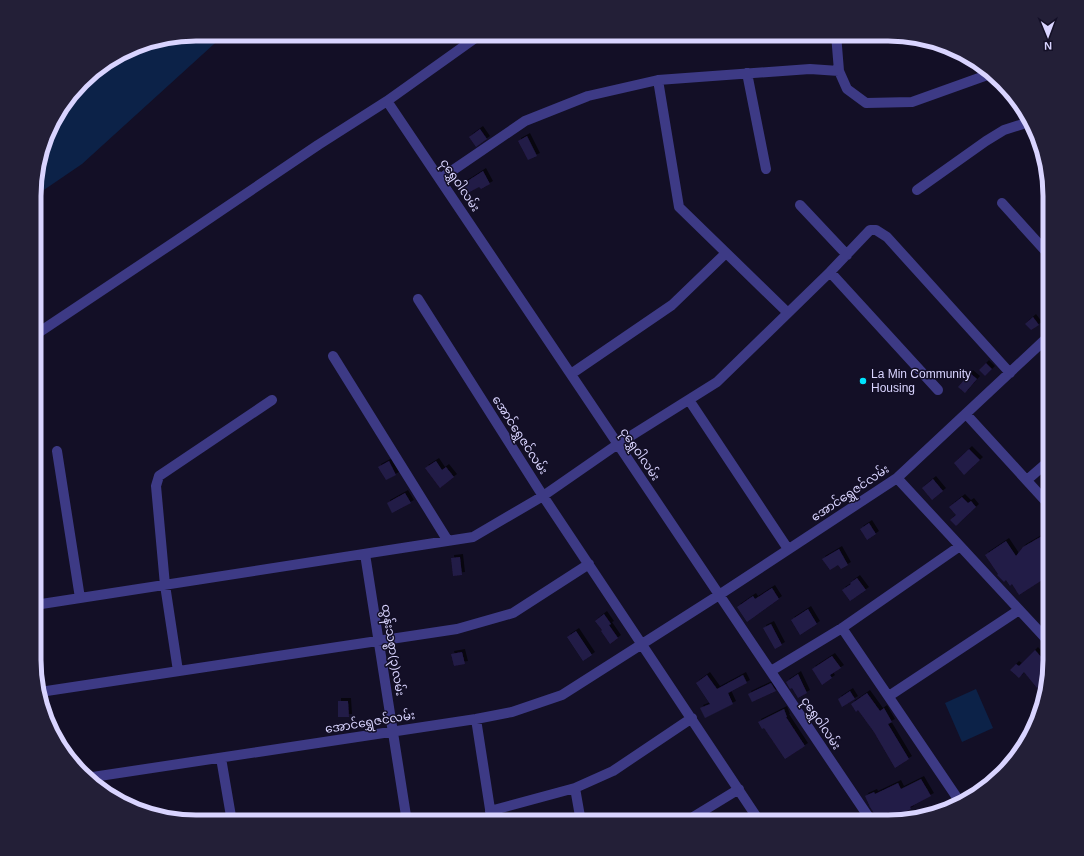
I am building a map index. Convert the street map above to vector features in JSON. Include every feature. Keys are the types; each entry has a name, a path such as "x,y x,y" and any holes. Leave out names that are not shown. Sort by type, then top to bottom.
{"street":[{"path":"41,331 318,145 387,101 470,41"},
{"path":"837,41 839,71 847,89 866,103 912,102 985,75"},
{"path":"440,179 525,121 588,96 658,80 810,69 839,71"},
{"path":"747,73 766,169"},
{"path":"658,80 679,207 788,313"},
{"name":"ငုရွှေဝါလမ်း","path":"387,101 867,815"},
{"path":"917,190 986,141 1004,130 1025,123"},
{"path":"1002,203 1043,248"},
{"path":"800,205 847,254"},
{"path":"41,604 473,537 543,496 618,444 717,382 830,272 870,230 876,230 887,237 1010,373"},
{"path":"571,374 672,305 726,253"},
{"path":"830,272 938,390"},
{"name":"အောင်ရွှေဇင်လမ်း","path":"418,299 543,496 756,815"},
{"name":"အောင်ရွှေဇင်လမ်း","path":"94,777 476,719 512,712 562,695 719,595 897,478 1043,342"},
{"path":"334,356 448,541"},
{"path":"178,671 165,585 156,486 158,476 272,400"},
{"path":"689,400 788,549"},
{"path":"966,414 1043,498"},
{"path":"57,451 80,598"},
{"path":"1026,480 1043,466"},
{"path":"897,478 1043,636"},
{"path":"771,671 842,628 960,546"},
{"name":"ထွန်းသစ္စာ(၃)လမ်း","path":"365,554 405,815"},
{"path":"44,691 457,629 513,613 589,564"},
{"path":"889,696 1019,610"},
{"path":"842,628 958,799"},
{"path":"490,811 575,788 613,771 692,718"},
{"path":"476,719 491,815"},
{"path":"221,758 231,815"},
{"path":"575,788 579,815"},
{"path":"696,815 739,789"}],"water":[{"path":"217,41 82,164 41,192 42,176 46,156 57,127 67,110 86,86 118,62 146,49 176,42"},
{"path":"976,689 993,728 962,742 945,703"}],"building":[{"path":"480,129 487,139 476,147 469,137"},
{"path":"527,136 537,156 528,160 518,141"},
{"path":"483,171 490,184 481,189 479,187 464,195 459,186"},
{"path":"1033,317 1039,325 1031,330 1025,324"},
{"path":"986,363 992,369 985,376 979,370"},
{"path":"970,373 977,379 965,393 958,387"},
{"path":"969,449 980,460 964,475 954,463"},
{"path":"389,461 396,475 386,480 378,467"},
{"path":"436,461 442,470 446,467 454,477 440,488 425,468"},
{"path":"933,479 943,491 932,500 922,488"},
{"path":"405,493 411,503 392,513 387,503"},
{"path":"962,497 968,503 971,501 976,507 956,526 950,520 956,515 949,507"},
{"path":"869,523 876,534 867,540 860,529"},
{"path":"1042,536 1043,538 1043,580 1019,595 1012,584 1010,586 1006,580 1004,582 997,575 998,574 985,555 1006,541 1016,556 1023,547"},
{"path":"839,549 848,565 841,569 838,565 830,570 822,559"},
{"path":"460,557 462,575 453,576 451,558"},
{"path":"857,578 866,590 850,601 842,590"},
{"path":"772,588 779,599 747,622 737,607 753,596 755,599"},
{"path":"808,609 817,624 800,635 791,620"},
{"path":"604,614 611,624 609,625 618,638 610,644 595,621"},
{"path":"771,624 782,645 775,649 763,628"},
{"path":"576,631 592,655 583,661 567,637"},
{"path":"1035,650 1043,659 1041,685 1037,688 1024,672 1019,678 1010,670 1016,664 1019,666"},
{"path":"462,652 465,664 454,666 451,654"},
{"path":"832,656 841,668 830,675 832,678 822,685 812,669"},
{"path":"798,674 807,693 798,698 786,682"},
{"path":"707,675 717,689 743,675 747,683 728,693 733,704 705,718 700,708 710,704 696,683"},
{"path":"771,683 776,691 752,702 748,694"},
{"path":"850,691 855,699 842,707 838,699"},
{"path":"867,693 880,711 884,708 892,722 888,724 909,759 895,768 874,732 858,710 856,712 851,704"},
{"path":"338,701 348,701 349,717 338,717"},
{"path":"784,709 786,717 805,746 785,759 764,728 762,729 758,722"},
{"path":"921,779 931,796 898,815 890,815 889,812 883,815 875,815 865,796 874,792 875,794 898,783 901,789"}],"place":[{"name":"La Min Community Housing","path":"863,381"}]}
